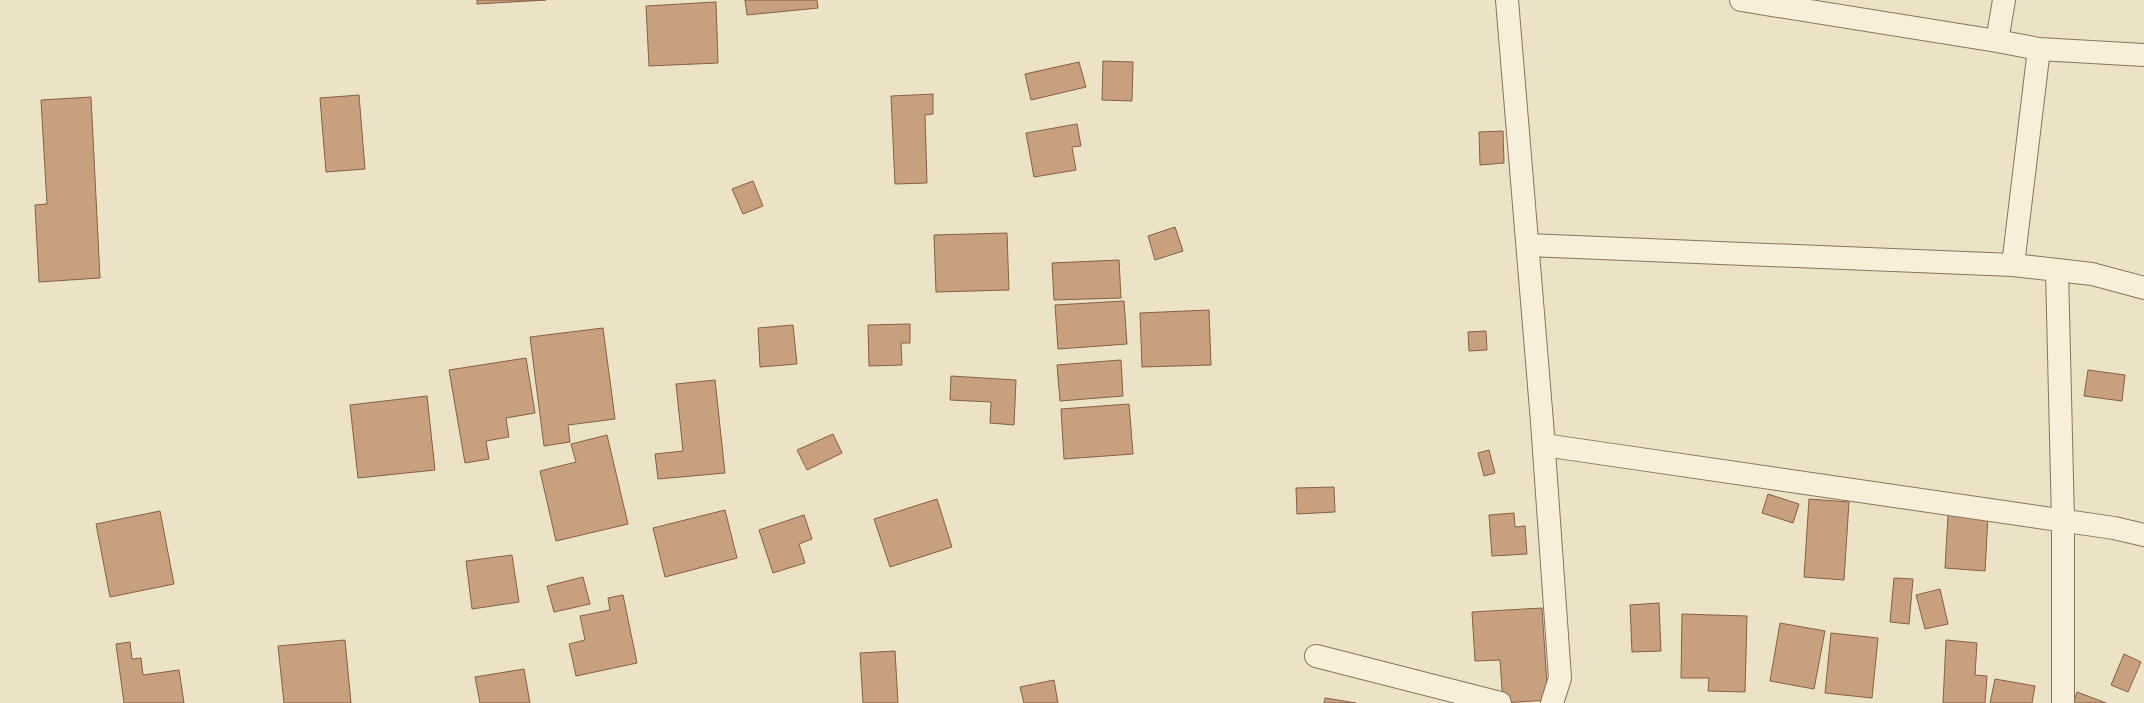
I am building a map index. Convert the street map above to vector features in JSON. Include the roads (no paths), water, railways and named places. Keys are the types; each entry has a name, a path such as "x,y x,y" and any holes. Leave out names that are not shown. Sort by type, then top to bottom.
{"street":[{"path":"1507,0 1544,445 1560,678 1552,703"},
{"path":"1741,0 1997,41 2038,49 2144,55"},
{"path":"1997,41 2004,0"},
{"path":"2013,265 2038,49"},
{"path":"1528,245 2013,265 2092,274 2144,288"},
{"path":"2057,270 2063,521 2063,703"},
{"path":"1544,445 2114,528 2144,535"},
{"path":"1316,656 1500,703"}]}
